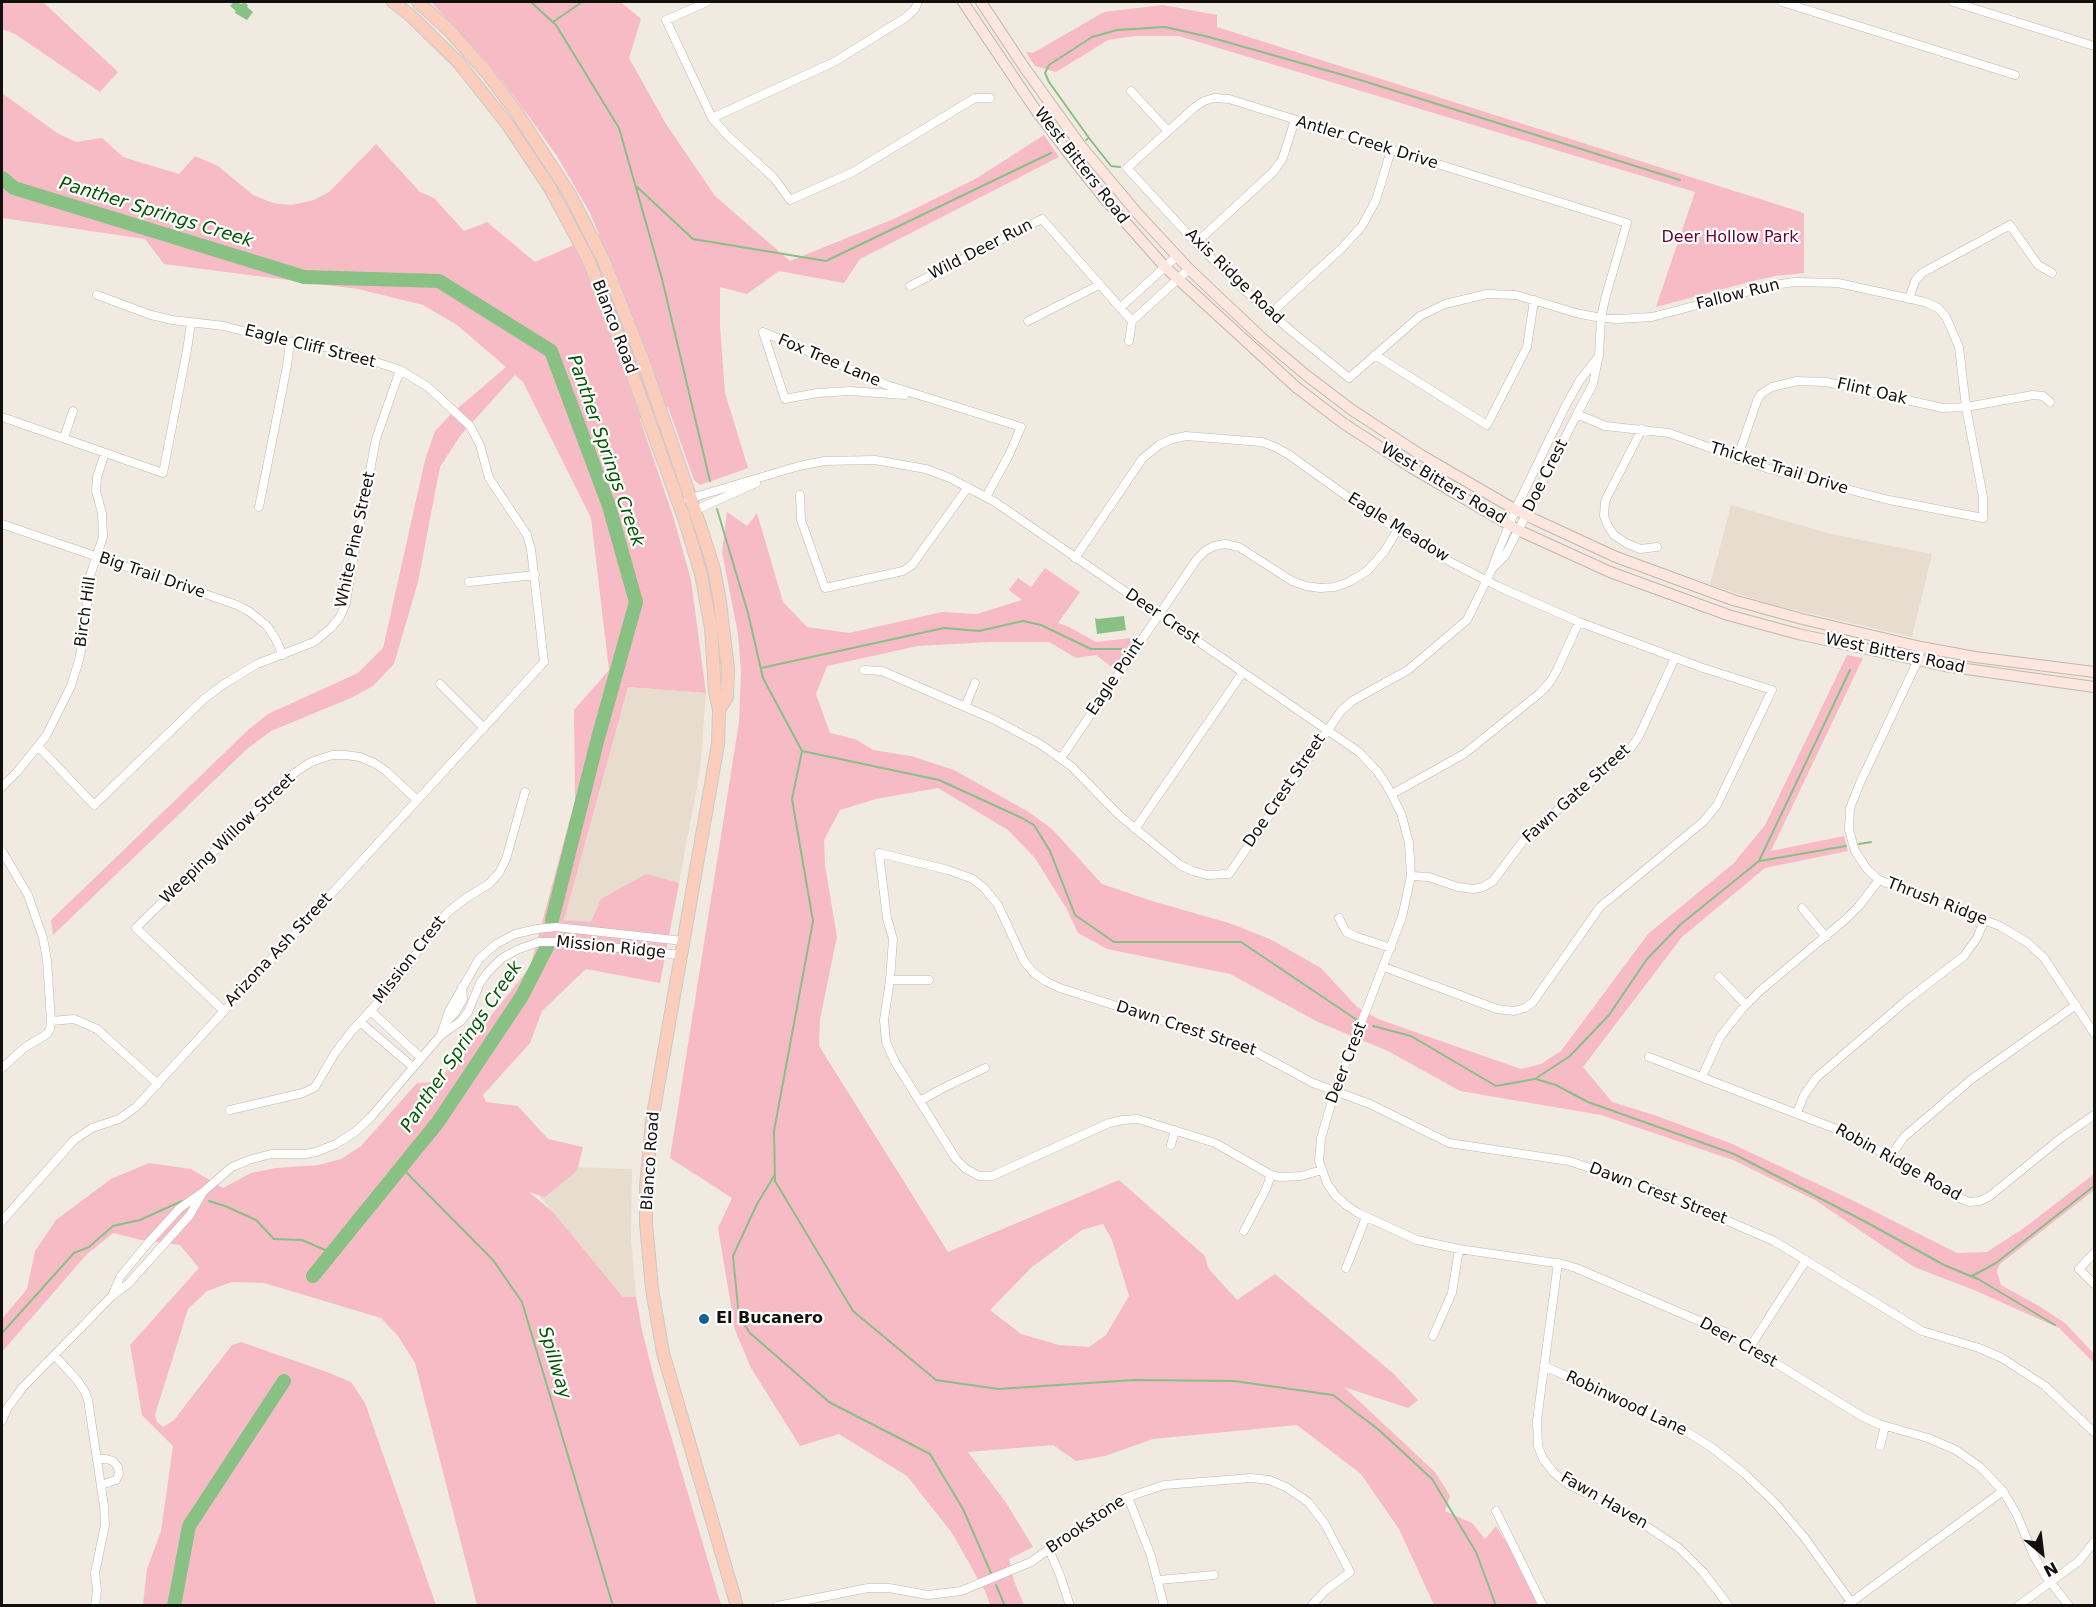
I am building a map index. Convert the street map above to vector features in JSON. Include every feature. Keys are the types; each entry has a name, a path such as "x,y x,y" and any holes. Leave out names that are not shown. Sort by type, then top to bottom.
{"main road":[{"name":"Blanco Road","path":"393,2 410,15 459,63 508,125 550,188 589,261 678,502 689,513"},
{"name":"Blanco Road","path":"418,2 450,31 493,81 550,162 583,220 604,261 644,363 691,498 689,513 711,628 715,692 719,710 718,744 652,1121 646,1187 648,1259 663,1353 737,1605"},
{"name":"West Bitters Road","path":"963,2 1035,109 1104,198 1165,267 1281,373 1343,423 1412,468 1514,527 1610,572 1728,615 1798,634 1945,666 2094,687"},
{"name":"West Bitters Road","path":"981,2 1048,101 1112,185 1189,269 1262,338 1352,410 1421,454 1515,510 1616,558 1733,600 1921,647 1975,657 2094,672"},
{"path":"1035,109 1048,101"},
{"path":"570,226 583,220"}],"street":[{"path":"706,2 666,20 712,118 774,178 790,200 853,172 975,98 990,98"},
{"path":"712,118 834,62 905,18 915,9 918,2"},
{"path":"1782,2 2015,75"},
{"path":"1953,2 2094,46"},
{"path":"1131,91 1168,131"},
{"name":"Antler Creek Drive","path":"1127,168 1195,107 1214,98 1229,99 1627,223"},
{"path":"1196,243 1273,172 1282,160 1295,120"},
{"path":"1271,313 1342,248 1362,226 1376,200 1391,150"},
{"name":"Axis Ridge Road","path":"1127,168 1196,243 1271,313 1349,378"},
{"name":"Wild Deer Run","path":"910,286 1042,219 1132,321"},
{"name":"Doe Crest","path":"1492,569 1514,527 1526,515 1593,384 1599,355 1601,318 1627,223"},
{"path":"1909,298 1915,281 1922,273 2010,225 2038,265 2052,273"},
{"path":"1120,308 1177,256"},
{"path":"1129,341 1132,321 1189,269"},
{"name":"Fallow Run","path":"1349,378 1420,316 1436,307 1487,294 1507,294 1576,313 1601,318 1626,319 1652,317 1773,285 1795,282 1838,283 1909,298 1938,308 1951,327 1961,358 1966,407 1983,497 1983,518"},
{"path":"1028,321 1099,285"},
{"path":"1141,289 1152,301"},
{"name":"Eagle Cliff Street","path":"98,296 151,315 191,323 224,326 290,342 313,344 400,370 428,387 470,426 480,445 489,478 527,535 535,574 544,662"},
{"path":"1375,355 1487,425 1527,347 1534,300"},
{"path":"2,417 163,472 191,323"},
{"name":"Fox Tree Lane","path":"922,397 850,391 817,393 785,399 763,332 851,371 922,397 1021,427 986,497"},
{"path":"259,507 290,342"},
{"name":"Doe Crest","path":"1514,527 1515,510 1565,407 1580,380 1599,355"},
{"name":"White Pine Street","path":"38,746 94,805 204,699 238,674 257,664 314,642 326,633 340,617 346,603 376,440 400,370"},
{"name":"Flint Oak","path":"1737,459 1761,394 1772,387 1804,380 1819,380 1943,408 1966,407 2033,395 2043,396 2050,402"},
{"path":"64,438 73,411"},
{"name":"Thicket Trail Drive","path":"1577,414 1605,426 1669,434 1769,469 1889,500 1983,518"},
{"path":"1642,429 1605,502 1605,516 1614,535 1626,543 1640,549 1657,547"},
{"name":"Eagle Meadow","path":"1075,558 1142,459 1166,442 1186,436 1262,442 1275,447 1366,510 1443,558 1487,580 1579,622 1675,658 1772,690 1717,805 1703,822 1600,907 1533,1002 1525,1008 1514,1011 1497,1009 1384,967"},
{"name":"Birch Hill","path":"2,787 38,746 60,712 71,686 85,632 89,579 103,537 103,520 96,491 97,477 105,453"},
{"name":"Deer Crest","path":"689,513 768,477 799,466 824,461 875,460 926,469 968,486 986,497 1359,752 1370,763 1392,794 1406,828 1410,849 1410,876 1407,903 1335,1091 1321,1138 1319,1153 1322,1170 1327,1183 1340,1200 1366,1217 1417,1240 1459,1250 1558,1263 1576,1268 1725,1332 1863,1417 1885,1426 1928,1438 1956,1450 1980,1467 2002,1491 2017,1515 2033,1554 2050,1582 2069,1605"},
{"name":"Deer Crest","path":"678,502 768,477"},
{"path":"801,495 801,520 825,588 903,571 912,565 968,486"},
{"name":"Big Trail Drive","path":"2,524 237,605 262,620 272,632 283,655"},
{"name":"Eagle Point","path":"1061,758 1204,551 1225,544 1239,546 1292,581 1320,588 1355,579 1367,571 1384,552 1398,529"},
{"name":"Doe Crest Street","path":"864,670 882,671 1010,727 1061,758 1109,806 1173,860 1193,871 1207,874 1228,873 1346,706 1408,670 1462,625 1475,607 1492,569"},
{"path":"469,582 535,574"},
{"path":"1392,794 1464,754 1540,693 1557,670 1579,622"},
{"name":"Thrush Ridge","path":"1921,647 1918,660 1850,808 1849,830 1853,846 1862,864 1879,880 2010,931 2036,950 2094,1033"},
{"name":"Fawn Gate Street","path":"1410,876 1429,877 1458,887 1473,889 1483,887 1493,881 1526,837 1631,748 1639,736 1675,658"},
{"name":"Arizona Ash Street","path":"2,1221 74,1140 92,1128 119,1119 131,1112 544,662"},
{"path":"1135,829 1243,672"},
{"path":"965,707 975,683"},
{"path":"440,684 484,728"},
{"name":"Weeping Willow Street","path":"223,1011 136,928 293,774 311,762 332,755 346,755 374,763 417,800"},
{"name":"Mission Crest","path":"230,1110 303,1093 315,1087 335,1053 393,986 419,947 448,912 489,884 499,873 506,859 525,792"},
{"path":"2,851 28,895 43,938 47,960 51,1021 47,1034 17,1053 2,1068"},
{"name":"Dawn Crest Street","path":"1174,1130 1138,1119 1116,1121 992,1176 979,1176 966,1169 956,1159 895,1062 886,1042 884,1020 893,939 887,918 879,853 948,870 973,879 998,905 1024,961 1045,981 1248,1048 1312,1083 1370,1104 1449,1143 1569,1161 1656,1190 1774,1241 1922,1331 1979,1348 2024,1371 2045,1386 2094,1432"},
{"path":"1702,1077 1720,1037 1746,1005 1859,906 1879,880"},
{"path":"1802,908 1826,937"},
{"path":"1339,918 1346,932 1391,948"},
{"path":"1797,1113 1804,1095 1816,1078 1907,1000 1964,956 1977,938 1984,921"},
{"name":"Mission Ridge","path":"441,1035 446,1023 463,999 462,987 479,959 496,944 515,934 556,927 683,941"},
{"path":"603,946 605,932"},
{"name":"Mission Ridge","path":"112,1296 120,1276 180,1208 232,1167 270,1154 316,1152 346,1139 371,1117 441,1035 461,1021 468,1012 487,973 502,958 539,942 566,942 680,955"},
{"path":"1719,977 1746,1005"},
{"path":"890,980 929,980"},
{"path":"462,987 476,993"},
{"path":"1890,1157 1904,1137 1973,1078 2076,1005"},
{"path":"371,1011 421,1058"},
{"path":"51,1021 74,1019 97,1029 158,1084"},
{"path":"360,1022 413,1067"},
{"name":"Robin Ridge Road","path":"1649,1057 1857,1137 1952,1195 1969,1202 1980,1201 1990,1196 2061,1138 2094,1115"},
{"path":"920,1101 985,1068"},
{"path":"1171,1145 1174,1130 1215,1143 1270,1175 1301,1176 1322,1170"},
{"path":"1244,1231 1266,1190 1270,1175"},
{"name":"Mission Ridge","path":"2,1421 8,1407 23,1387 112,1296 141,1270 190,1215 203,1192"},
{"path":"1346,1268 1366,1217"},
{"path":"163,1227 172,1236"},
{"path":"1433,1336 1452,1293 1459,1250"},
{"path":"2094,1253 2079,1269 2094,1284"},
{"path":"1750,1347 1806,1260"},
{"path":"132,1261 141,1270"},
{"name":"Fawn Haven","path":"1558,1263 1537,1434 1538,1446 1546,1465 1569,1485 1625,1512 1678,1548 1730,1605"},
{"path":"55,1356 85,1392 97,1459 105,1525 95,1573 97,1590 95,1605"},
{"name":"Robinwood Lane","path":"1544,1366 1674,1424 1711,1447 1745,1474 1776,1504 1804,1537 1848,1604"},
{"path":"1880,1446 1885,1426"},
{"path":"97,1459 113,1461 118,1467 119,1474 116,1480 101,1485"},
{"name":"Brookstone","path":"777,1605 868,1588 889,1588 928,1594 961,1592 1011,1571 1049,1550 1109,1506 1128,1497 1164,1485 1251,1478 1269,1480 1294,1491 1315,1509 1350,1572 1311,1605"},
{"path":"1848,1604 2002,1491"},
{"path":"1128,1497 1151,1556 1164,1605"},
{"path":"1496,1510 1543,1605"},
{"path":"2019,1605 2079,1561 2094,1542"},
{"path":"1049,1550 1070,1605"},
{"path":"1159,1580 1214,1575"},
{"name":"Brookstone","path":"806,1605 821,1598"}],"shaded area":[{"path":"234,2 242,4 244,2 248,5 247,7 253,12 247,20 235,13 236,11 230,6"},
{"path":"1731,505 1831,534 1932,554 1912,637 1774,605 1710,585"},
{"path":"1124,616 1126,630 1097,634 1095,618"},
{"path":"628,687 706,693 700,771 670,930 564,920"},
{"path":"514,1165 632,1169 631,1238 636,1297 623,1297"}],"green space":[{"path":"2,2 43,2 118,72 100,92 15,34 2,29"},
{"path":"431,2 623,2 641,19 629,58 666,124 715,196 790,261 896,218 977,178 1044,135 1059,157 860,259 844,283 779,271 747,294 720,287 720,326 725,393 748,468 700,485 694,480 668,407 640,419 673,516 691,580 706,693 628,687 564,920 591,922 601,899 646,874 679,883 660,983 586,969 542,1011 530,1043 483,1095 486,1102 518,1106 548,1139 583,1147 577,1171 545,1197 529,1192 553,1212 623,1297 636,1297 655,1382 721,1605 477,1605 415,1363 398,1336 381,1318 264,1283 232,1282 207,1291 188,1309 155,1415 157,1422 163,1427 174,1420 232,1345 241,1342 351,1382 365,1403 436,1605 143,1605 147,1569 161,1531 173,1446 142,1415 130,1345 199,1268 180,1245 141,1240 113,1233 86,1255 2,1352 2,1319 27,1289 35,1251 56,1220 111,1179 149,1163 191,1169 223,1188 251,1173 276,1168 319,1165 341,1159 361,1146 417,1083 438,1082 530,967 575,800 574,710 609,670 591,518 523,382 515,375 460,436 440,467 418,582 394,664 373,686 351,698 271,731 247,749 53,935 51,920 248,730 268,714 358,673 383,648 425,460 435,431 450,415 506,367 457,325 423,305 358,289 164,264 145,239 2,218 2,93 57,133 76,142 102,138 123,157 179,174 195,156 218,166 253,195 273,203 292,205 314,200 329,192 376,144 420,192 434,198 464,231 487,222 535,262 599,234 589,211 557,156 522,107 488,63"},
{"name":"Deer Hollow Park","path":"1163,5 1217,15 1217,27 1804,213 1804,273 1753,281 1656,307 1695,192 1179,36 1135,36 1108,40 1056,72 1035,66 1026,52 1033,53 1104,12"},
{"path":"727,512 747,526 757,513 783,602 807,627 849,633 942,612 977,614 1022,600 1009,590 1018,578 1031,587 1045,568 1080,592 1058,623 1096,642 1139,637 1114,669 1096,655 1076,658 1049,642 990,642 918,646 827,666 816,694 830,733 855,739 873,750 911,756 954,770 1027,811 1052,829 1102,884 1229,923 1270,939 1321,968 1357,1007 1378,1019 1521,1069 1541,1064 1561,1051 1648,934 1734,863 1765,825 1847,655 1863,658 1771,851 1844,836 1848,851 1765,868 1682,937 1583,1067 1612,1102 1730,1143 1852,1200 1957,1253 1987,1252 2024,1228 2094,1174 2094,1190 2000,1264 1997,1271 2001,1285 2065,1323 2094,1354 2094,1363 2059,1328 1974,1290 1914,1267 1815,1200 1733,1160 1601,1115 1460,1091 1388,1051 1318,1022 1230,974 1107,949 1078,933 1066,908 1035,858 1008,830 938,788 876,799 840,810 824,840 825,865 837,937 820,1019 819,1046 948,1252 1119,1180 1205,1256 1208,1268 1237,1300 1275,1274 1394,1374 1418,1400 1408,1408 1344,1387 1435,1472 1450,1496 1445,1511 1472,1523 1485,1539 1496,1526 1509,1546 1538,1605 1434,1605 1399,1529 1361,1474 1297,1425 1153,1439 1105,1456 1076,1461 1053,1445 968,1452 1007,1504 1033,1547 1009,1559 1014,1581 1024,1605 990,1605 986,1593 952,1533 907,1476 839,1434 800,1446 751,1368 735,1330 718,1228 732,1198 670,1158 739,722 741,672 738,634 722,552","holes":["1103,1224 1112,1240 1129,1296 1106,1335 1089,1347 1059,1345 1021,1334 990,1310 1032,1267 1082,1230"]}],"waterway":[{"path":"531,2 556,25 619,128 662,279 710,481"},
{"path":"553,22 582,2"},
{"path":"1086,140 1089,138 1049,82 1045,73 1049,65 1092,37 1117,30 1165,27 1209,37 1357,79 1680,180"},
{"path":"1089,138 1111,166 1120,167"},
{"path":"636,186 693,239 826,261 1051,153"},
{"name":"Panther Springs Creek","path":"2,178 14,188 304,277 439,281 551,351 609,506 636,602 598,738 552,920"},
{"path":"717,509 748,613 763,678 802,751 792,799 813,921 774,1131 775,1181 853,1311 936,1380 998,1389 1134,1380 1234,1381 1333,1395 1379,1430 1432,1479 1476,1552 1496,1606"},
{"path":"761,668 944,628 979,631 1023,621 1041,625 1091,649 1121,649"},
{"path":"1373,1026 1411,1036 1496,1086 1535,1079 1570,1056 1609,1015 1647,959 1681,924 1759,861 1850,670"},
{"path":"802,751 939,780 1034,825 1050,851 1075,915 1114,942 1241,942 1357,1020"},
{"path":"1859,844 1871,842"},
{"path":"1760,861 1846,846"},
{"name":"Panther Springs Creek","path":"313,1276 438,1122 522,996 547,947"},
{"path":"1536,1079 1556,1085 1588,1102 1734,1154 1944,1265 1978,1279 2055,1325"},
{"name":"Spillway","path":"401,1167 493,1260 522,1302 613,1606"},
{"path":"774,1176 757,1204 733,1256 739,1317 750,1333 829,1402 930,1454 963,1509 991,1573"},
{"path":"1972,1276 1996,1263 2094,1186"},
{"path":"2,1333 74,1253 89,1247 113,1226 140,1220 182,1201"},
{"path":"209,1201 256,1220 274,1239 302,1240 332,1253"},
{"name":"Panther Springs Creek","path":"174,1606 189,1526 284,1381"},
{"path":"996,1585 1005,1606"}],"place":[{"name":"El Bucanero","path":"704,1319"}]}
